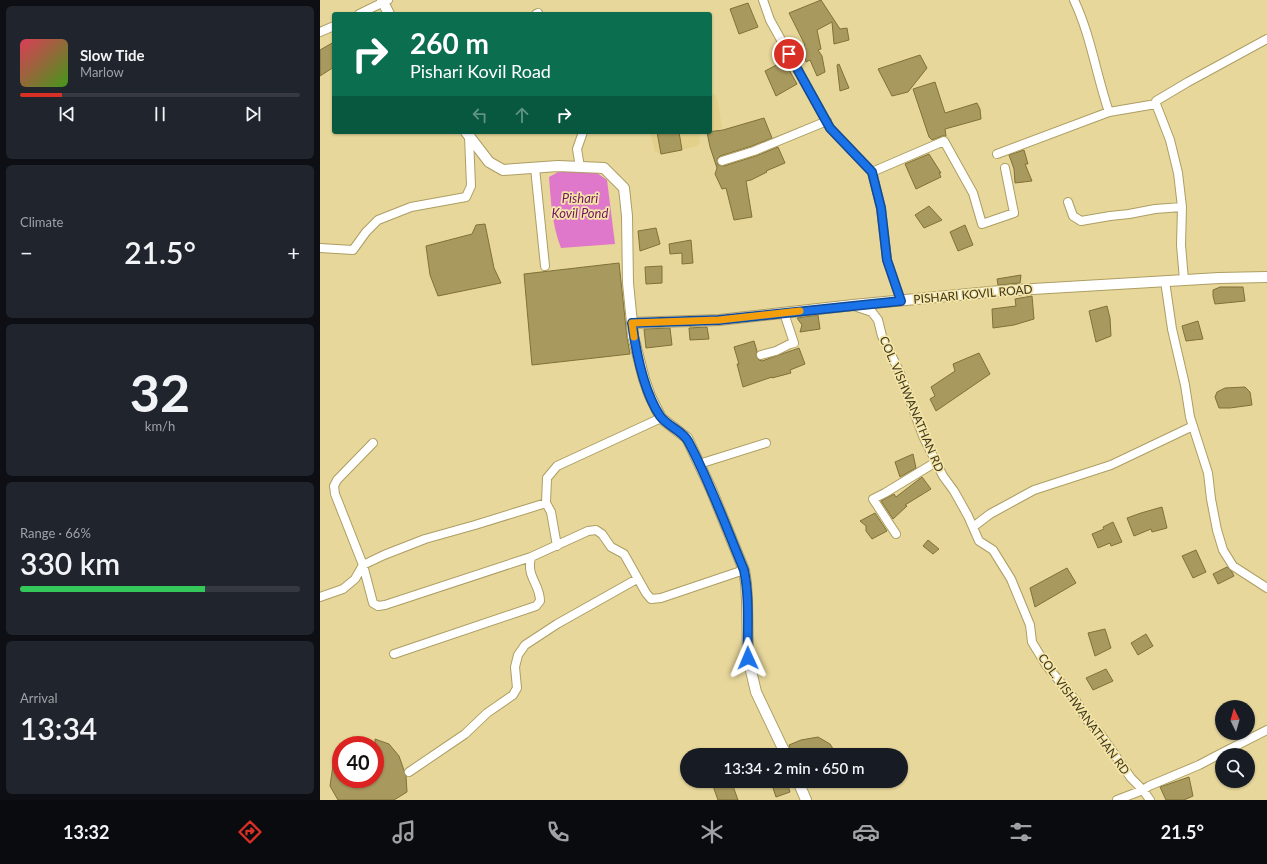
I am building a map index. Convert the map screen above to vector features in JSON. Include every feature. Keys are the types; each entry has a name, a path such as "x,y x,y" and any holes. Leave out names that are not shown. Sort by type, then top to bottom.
{"street":[{"path":"763,0 770,20 830,128 872,172 881,208 887,260 901,301"},
{"path":"1074,0 1089,39 1109,112"},
{"path":"363,12 384,1 388,12"},
{"path":"320,32 332,27"},
{"path":"1184,280 1181,245 1182,207 1178,173 1170,140 1156,101 1158,98 1267,39"},
{"path":"997,154 1109,112 1156,104"},
{"path":"722,161 754,151 827,122"},
{"path":"468,134 489,162 503,170 558,166 604,168 624,188 627,216 628,283 632,323 644,379 650,396 661,418 686,438 699,464 744,570 747,600 748,658 756,692 783,748"},
{"path":"320,248 353,250 366,232 378,220 411,207 466,197 471,186 468,134"},
{"path":"580,167 578,149 582,134"},
{"path":"872,172 944,141 973,193 982,224 1014,213 1005,168"},
{"path":"536,168 545,266"},
{"path":"1068,202 1073,216 1081,222 1155,209 1182,207"},
{"name":"PISHARI KOVIL ROAD","path":"632,323 719,320 1000,291 1184,280 1267,277"},
{"path":"1165,282 1172,330 1190,417 1208,473 1217,530 1223,550 1233,566 1267,588"},
{"name":"COL. VISHWANATHAN RD","path":"853,306 872,312 878,320 882,336 900,373 917,423 943,476 954,491 980,541 993,550 1011,579 1030,625 1032,642 1046,665 1076,701 1087,720 1105,741 1130,778 1143,790 1150,800"},
{"path":"761,355 776,351 794,343 784,313"},
{"path":"557,546 552,512 546,503 547,478 557,466 661,418"},
{"path":"973,527 990,514 1034,490 1111,465 1193,426"},
{"path":"373,443 337,480 334,486 335,494 364,565 373,603 378,606 392,603 531,557 588,531 596,530 602,534 611,547 624,554 646,593 651,599 662,598 744,570"},
{"path":"699,464 766,443"},
{"path":"896,534 872,499 885,493 936,462"},
{"path":"320,597 343,589 355,579 364,565 384,555 425,539 546,503"},
{"path":"394,654 536,606 540,601 540,596 529,572 531,557"},
{"path":"409,772 465,734 487,713 513,694 517,688 514,667 518,655 525,645 557,624 638,579"},
{"path":"1117,800 1200,765 1267,730"},
{"path":"801,788 806,800"}],"shaded area":[{"path":"712,94 715,94 717,98 722,127 720,129 712,131"},
{"path":"651,134 701,134 699,135 700,143 697,146 661,155 655,151"}],"water":[{"name":"Pishari Kovil Pond","path":"560,171 597,173 607,180 615,244 561,248 554,222 549,177"}],"building":[{"path":"821,0 840,29 847,28 849,40 834,44 832,22 817,30 821,49 818,50 822,56 825,72 817,76 810,60 806,62 802,46 805,45 789,13"},
{"path":"748,3 758,27 739,34 730,9"},
{"path":"332,43 332,68 320,76 320,50"},
{"path":"920,55 927,68 908,92 892,96 878,69"},
{"path":"784,61 797,84 776,96 765,71"},
{"path":"839,64 849,88 840,91 837,65"},
{"path":"935,82 945,113 977,103 980,109 981,119 945,129 946,136 932,140 929,137 913,89"},
{"path":"764,118 772,138 720,156 717,159 718,165 724,166 778,147 785,163 746,181 752,217 734,220 726,188 722,189 715,174 717,168 707,134 712,134 712,131 723,130"},
{"path":"657,134 679,134 682,150 661,154"},
{"path":"1024,150 1028,164 1025,164 1032,181 1015,183 1014,169 1009,155"},
{"path":"929,154 941,173 939,173 941,177 916,189 905,164"},
{"path":"929,206 942,220 924,228 915,215"},
{"path":"485,224 494,268 501,283 438,296 430,275 426,246 472,234 476,225"},
{"path":"965,225 973,245 958,251 950,232"},
{"path":"656,228 660,244 640,251 638,231"},
{"path":"691,240 693,263 682,264 682,253 670,254 669,244"},
{"path":"619,263 630,354 532,365 524,274"},
{"path":"662,266 662,283 646,284 645,267"},
{"path":"1021,275 1020,283 998,285 997,279"},
{"path":"1220,287 1243,287 1245,301 1215,304 1213,290"},
{"path":"1032,296 1034,319 1014,325 993,328 992,309 1016,306 1015,299"},
{"path":"1107,306 1110,318 1111,336 1096,342 1089,311"},
{"path":"818,315 820,329 800,332 802,325 797,318"},
{"path":"1198,321 1203,339 1186,341 1182,326"},
{"path":"707,327 709,339 690,340 689,328"},
{"path":"670,328 672,345 646,348 644,329"},
{"path":"754,341 757,351 756,356 759,360 762,361 799,348 805,364 790,370 791,373 772,377 743,387 734,347"},
{"path":"979,353 990,374 936,411 930,399 935,396 931,387 955,371 953,364"},
{"path":"1245,387 1250,392 1252,405 1219,408 1215,397 1217,392 1225,388"},
{"path":"913,454 916,468 900,477 895,462"},
{"path":"922,477 931,489 905,505 907,506 893,519 881,501 894,494 896,497"},
{"path":"1162,507 1167,528 1152,532 1151,529 1134,536 1127,518"},
{"path":"875,513 887,531 872,539 866,531 866,526 860,521"},
{"path":"1113,522 1122,542 1111,546 1110,543 1098,548 1092,534 1104,529 1103,527"},
{"path":"928,540 939,549 933,554 923,546"},
{"path":"1196,550 1206,572 1193,578 1182,556"},
{"path":"1227,567 1234,576 1218,584 1213,574"},
{"path":"1067,568 1076,583 1035,607 1030,588"},
{"path":"1105,629 1111,648 1095,656 1088,633"},
{"path":"1146,634 1153,646 1138,655 1131,643"},
{"path":"1106,669 1113,681 1093,690 1086,678"},
{"path":"818,737 830,744 833,748 790,748 789,745 801,740"},
{"path":"384,742 389,744 399,756 406,776 407,792 394,800 338,800 330,786 332,772 332,788 384,788"},
{"path":"1189,777 1193,796 1184,800 1166,800 1160,787"},
{"path":"714,788 734,788 738,800 718,800"},
{"path":"773,788 789,788 790,792 776,797"}],"slow traffic":[{"path":"634,337 632,323 719,320 800,311"}],"route":[{"path":"748,658 747,600 744,570 711,489 686,438 661,418 650,396 644,379 632,323 719,320 901,301 887,260 881,208 872,172 830,128 789,54"}]}
